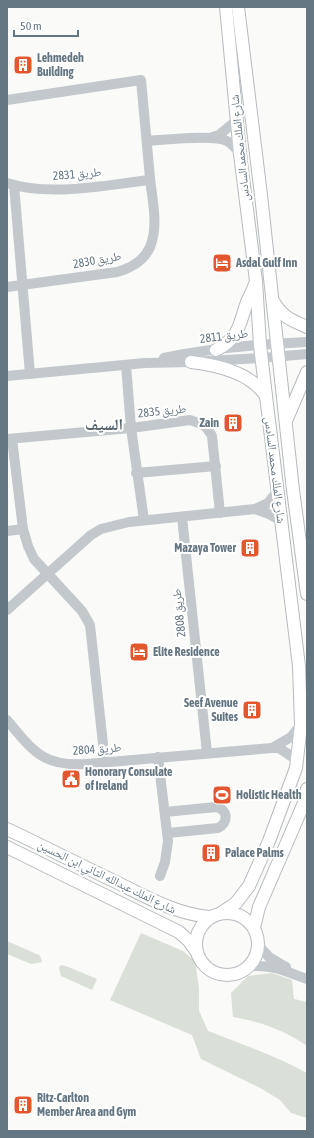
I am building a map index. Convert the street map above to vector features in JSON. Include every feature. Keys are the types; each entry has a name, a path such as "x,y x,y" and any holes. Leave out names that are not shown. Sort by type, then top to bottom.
{"main road":[{"name":"شارع الملك محمد السادس","path":"215,915 236,903 249,886 269,842 287,794 297,760 301,725 299,666 260,345 256,281 240,154 226,7"},
{"name":"شارع الملك محمد السادس","path":"238,7 294,497 307,594"},
{"path":"216,350 235,336 256,281"},
{"path":"272,301 278,311 288,319 307,327"},
{"path":"191,362 208,364 233,372 261,389 266,396"},
{"path":"286,422 307,372"},
{"path":"254,928 259,907 304,803 307,789"},
{"name":"شارع الملك عبدالله الثاني ابن الحسين","path":"7,829 153,900 181,912 194,916 215,915"},
{"name":"شارع الملك عبدالله الثاني ابن الحسين","path":"7,847 179,932 189,941 196,951"},
{"path":"231,913 240,915 254,928 258,936 258,945 256,955 251,964 247,967 237,974 218,974 203,965 196,951 196,936 204,922 215,915 231,913"}],"street":[{"name":"طريق 2830","path":"7,100 141,80 154,229 153,239 144,257 127,269 117,272 7,287"},
{"path":"147,142 212,137 219,135 237,120"},
{"path":"212,137 227,141 240,154"},
{"name":"طريق 2831","path":"11,184 21,188 56,190 150,180"},
{"path":"11,184 23,285 30,374"},
{"name":"طريق 2811","path":"145,363 179,355 216,350 277,343 307,342"},
{"name":"طريق 2811","path":"7,376 145,363 191,362 307,354"},
{"path":"126,365 136,473 144,520"},
{"name":"طريق 2835","path":"10,439 131,428 190,420 197,422 207,426 212,436 220,513"},
{"path":"10,439 23,530 34,559 82,611 90,625 104,762"},
{"path":"136,473 216,466"},
{"path":"7,610 91,535 101,529 128,522 255,509 268,503 277,492"},
{"path":"255,509 281,521"},
{"name":"طريق 2808","path":"182,517 208,754"},
{"path":"7,531 23,530"},
{"name":"طريق 2804","path":"7,720 30,748 46,758 58,763 66,764 272,748"},
{"path":"272,748 291,736 301,725"},
{"path":"272,748 279,748 297,760"},
{"path":"158,757 168,833 167,855 160,876"},
{"path":"165,812 216,807 222,809 226,815 224,825 218,828 168,833"},
{"path":"258,945 276,962 307,979"},
{"path":"247,967 274,967 307,979"}],"shaded area":[{"path":"141,933 183,951 195,961 199,988 199,1011 208,1031 271,1056 307,1073 307,1118 291,1113 280,1100 262,1089 201,1059 192,1035 110,1000"},
{"path":"7,941 39,955 42,962 31,964 7,954"},
{"path":"61,965 97,979 92,990 61,976 59,968"},
{"path":"272,973 292,980 294,999 307,1002 307,1046 272,1027 233,1017 231,993 248,976"}],"place":[{"name":"Lehmedeh Building","path":"23,65"},
{"name":"Asdal Gulf Inn","path":"222,263"},
{"name":"Zain","path":"233,423"},
{"name":"Mazaya Tower","path":"250,548"},
{"name":"Elite Residence","path":"139,652"},
{"name":"Seef Avenue Suites","path":"252,710"},
{"name":"Honorary Consulate of Ireland","path":"71,779"},
{"name":"Holistic Health","path":"222,795"},
{"name":"Palace Palms","path":"211,853"},
{"name":"Ritz-Carlton Member Area and Gym","path":"23,1105"}],"district":[{"name":"السيف","path":"104,424"}]}
